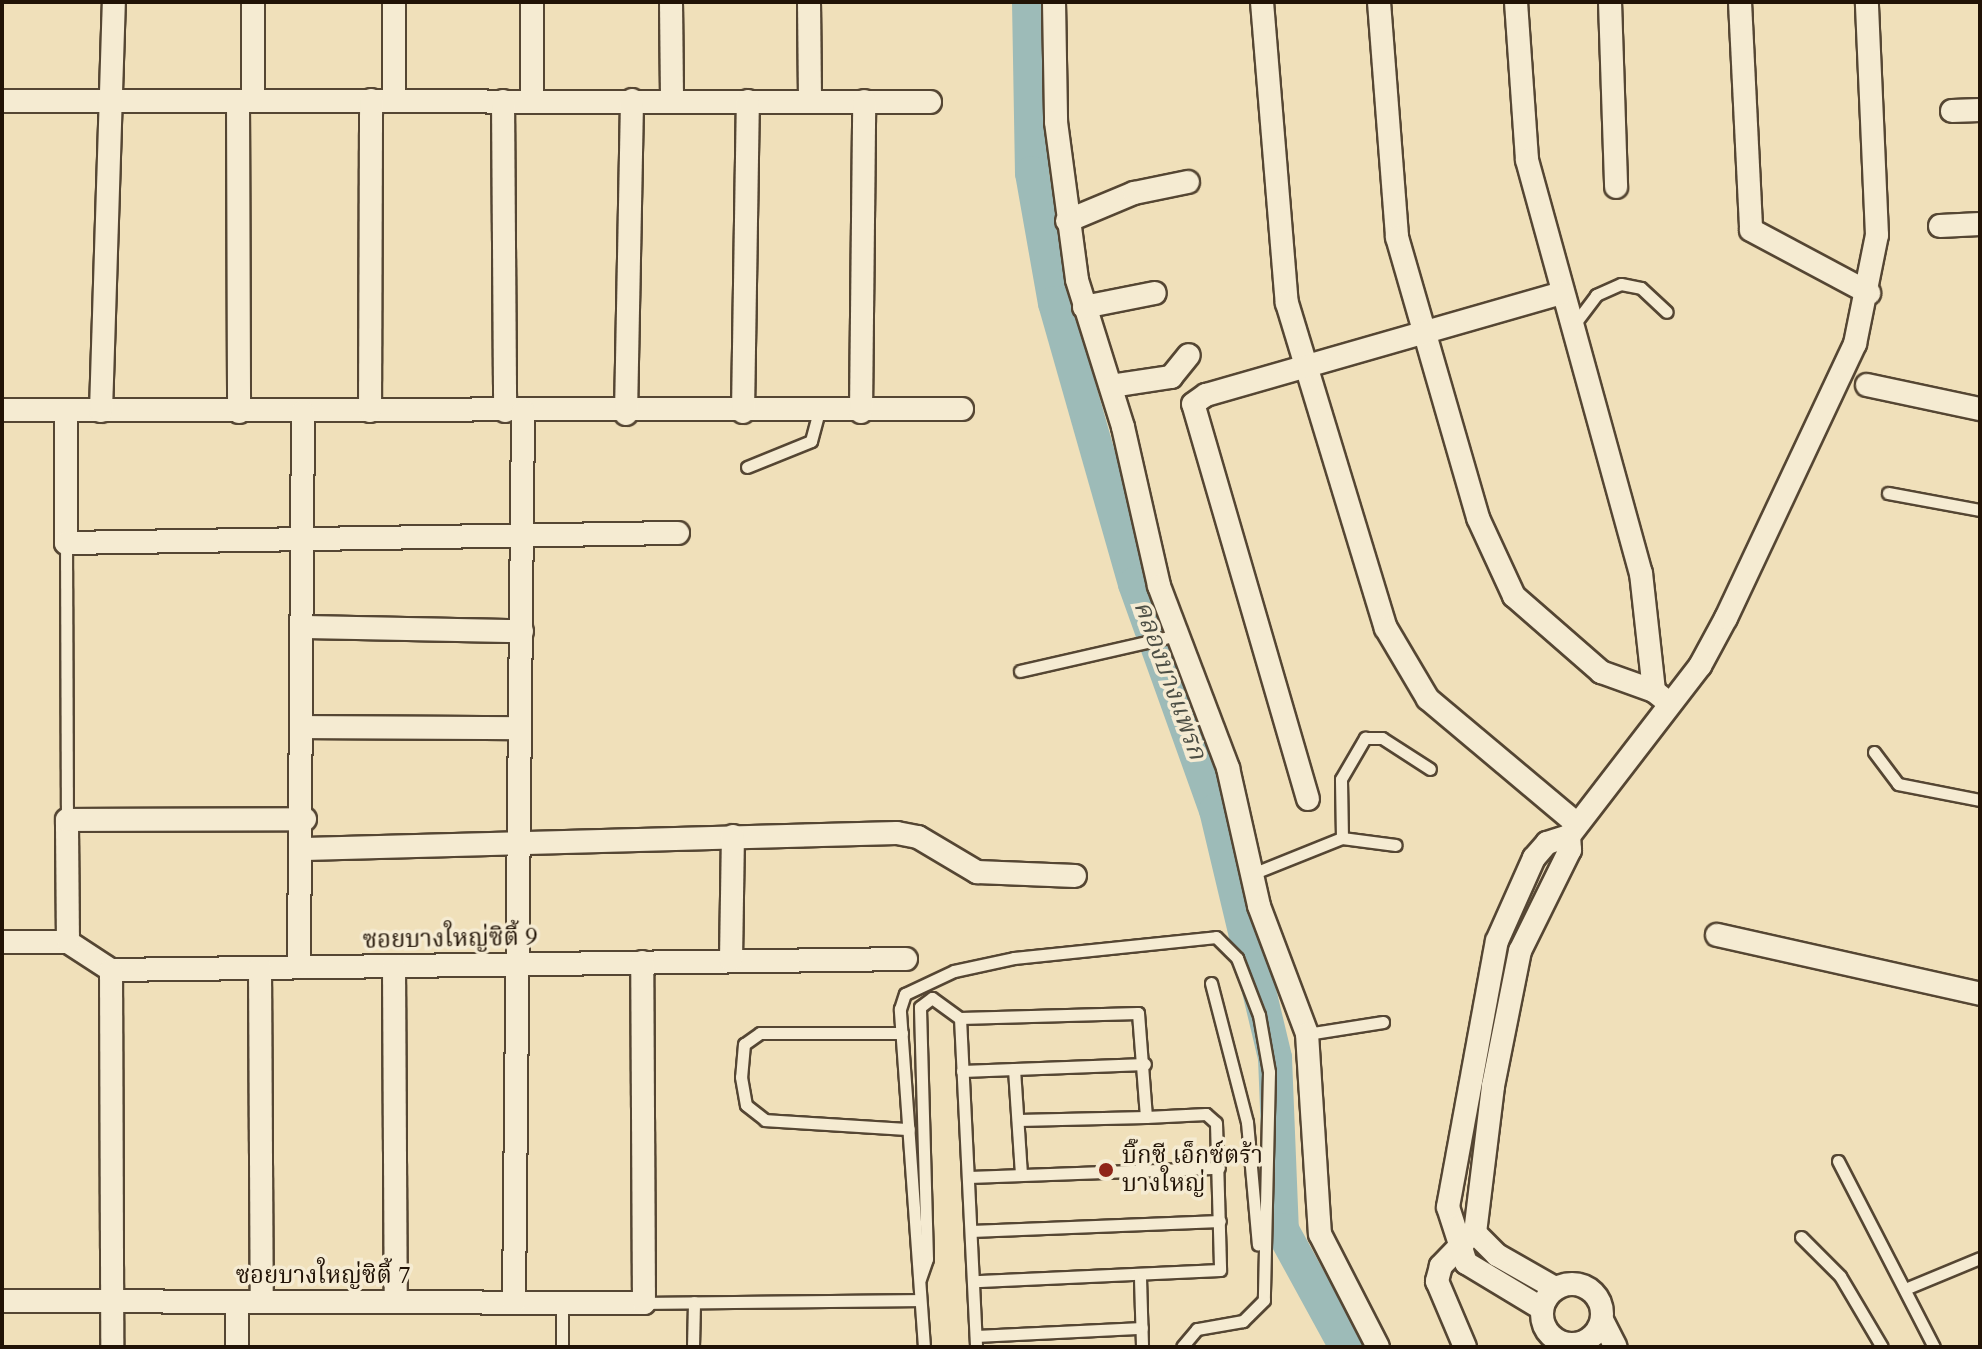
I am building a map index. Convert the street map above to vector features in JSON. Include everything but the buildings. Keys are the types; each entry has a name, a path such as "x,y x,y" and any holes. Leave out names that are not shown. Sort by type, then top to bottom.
{"street":[{"path":"101,411 104,140 112,102 114,2"},
{"path":"239,412 245,102 253,2"},
{"path":"394,2 394,100"},
{"path":"532,2 532,99"},
{"path":"671,2 672,99"},
{"path":"809,2 810,100"},
{"path":"1054,2 1067,221 1084,307 1111,386 1171,636 1228,768 1252,874 1307,1034 1320,1234 1378,1347"},
{"path":"1262,2 1275,230 1303,368 1363,564 1406,669 1428,699 1573,830"},
{"path":"1379,2 1389,179 1422,334 1478,518 1514,596 1601,672 1662,697"},
{"path":"1516,2 1527,160 1641,573 1662,697"},
{"path":"1610,2 1616,187"},
{"path":"1740,2 1751,230 1869,293"},
{"path":"1465,1347 1437,1281 1455,1249 1475,1233 1493,1086 1520,951 1570,850 1573,830 1662,697 1700,666 1788,500 1855,344 1869,293 1877,235 1867,2"},
{"path":"2,101 672,99 930,102"},
{"path":"370,411 371,100"},
{"path":"626,414 632,100"},
{"path":"503,101 514,411 524,531 512,964 514,1303"},
{"path":"743,412 748,101"},
{"path":"861,412 864,101"},
{"path":"1952,111 1980,110"},
{"path":"1067,221 1134,193 1188,182"},
{"path":"1940,226 1980,224"},
{"path":"1084,307 1155,293"},
{"path":"1308,799 1192,413 1206,395 1562,293"},
{"path":"1111,386 1171,377 1189,355"},
{"path":"1867,385 1980,409"},
{"path":"2,410 626,414 962,409"},
{"path":"66,411 66,543 524,531 678,533"},
{"path":"299,967 305,849 303,412"},
{"path":"304,627 522,631"},
{"path":"303,727 520,728"},
{"path":"68,942 67,820 305,819"},
{"path":"1573,830 1547,843 1534,858 1497,941 1449,1195 1455,1249 1466,1263 1541,1308 1551,1337 1583,1345 1602,1320"},
{"path":"305,849 514,839 897,833 918,837 977,872 1075,876"},
{"path":"731,960 733,836"},
{"path":"1717,935 1980,994"},
{"path":"2,942 68,942 111,970 112,1347"},
{"name":"ซอยบางใหญ่ซิตี้ 9","path":"111,970 906,959"},
{"path":"642,962 644,1303"},
{"path":"394,966 396,1302"},
{"path":"260,968 262,1302"},
{"path":"1475,1233 1497,1255 1555,1288 1578,1284 1592,1291 1616,1347"},
{"path":"1541,1308 1555,1288"},
{"name":"ซอยบางใหญ่ซิตี้ 7","path":"2,1301 644,1303"},
{"path":"237,1302 237,1347"}],"lane":[{"path":"1572,326 1596,295 1621,284 1641,288 1667,312"},
{"path":"747,467 811,441 819,412"},
{"path":"1888,493 1980,510"},
{"path":"66,543 67,820"},
{"path":"1020,671 1171,636"},
{"path":"1342,838 1341,779 1365,738 1382,738 1430,769"},
{"path":"1874,752 1898,784 1980,800"},
{"path":"1252,874 1342,838 1396,845"},
{"path":"924,1347 900,1009 912,985 954,971 1204,938 1228,943 1259,1015 1269,1072 1264,1300 1253,1313 1197,1329 1182,1347"},
{"path":"1211,983 1247,1122 1252,1223 1263,1260"},
{"path":"918,1284 927,1259 920,1007 932,998 960,1018 1128,1010 1144,1023 1146,1117"},
{"path":"960,1018 976,1341 1142,1328"},
{"path":"1307,1034 1383,1022"},
{"path":"902,1033 760,1033 744,1044 741,1077 746,1105 765,1120 909,1129"},
{"path":"962,1071 1145,1064"},
{"path":"1014,1069 1021,1174"},
{"path":"974,1281 1140,1278 1220,1270 1219,1168 1212,1116 1018,1120"},
{"path":"1838,1161 1934,1347"},
{"path":"969,1177 1219,1168"},
{"path":"971,1231 1220,1221"},
{"path":"1801,1237 1840,1276 1882,1347"},
{"path":"1905,1289 1980,1258"},
{"path":"1140,1278 1142,1347"},
{"path":"644,1303 920,1300"},
{"path":"693,1347 694,1302"},
{"path":"562,1303 562,1347"}],"waterway":[{"name":"คลองบางแพรก","path":"1029,2 1032,173 1055,303 1135,584 1216,810 1275,1058 1282,1230 1346,1347"}],"place":[{"name":"บิ๊กซี เอ็กซ์ตร้า บางใหญ่","path":"1106,1170"}]}
